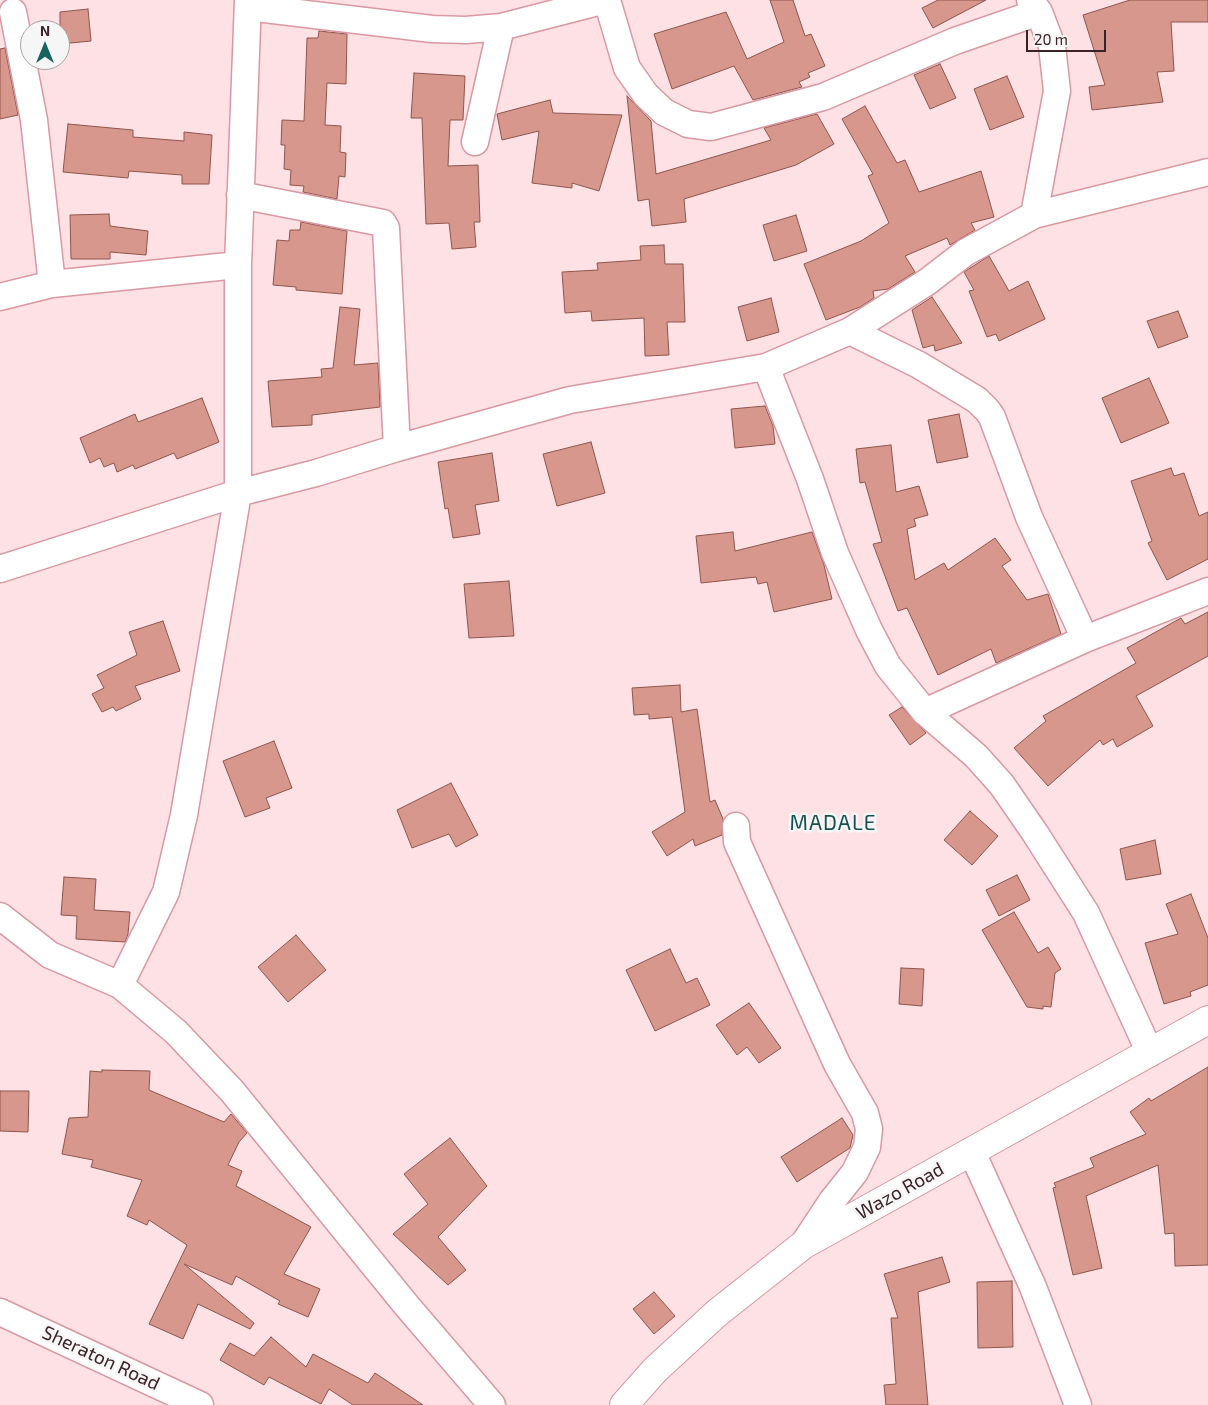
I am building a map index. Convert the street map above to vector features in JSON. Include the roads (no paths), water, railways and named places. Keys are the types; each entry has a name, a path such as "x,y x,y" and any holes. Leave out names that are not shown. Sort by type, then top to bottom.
{"main road":[{"name":"Wazo Road","path":"624,1405 655,1370 717,1313 803,1245 1207,1022"}],"street":[{"path":"120,985 166,892 184,815 238,493 238,265 248,4 432,29 466,30 501,28 607,0 627,68 646,95 664,112 688,124 711,127 823,97 1034,6 1052,46 1057,90 1034,215"},
{"path":"13,12 34,120 52,284"},
{"path":"475,142 501,28"},
{"path":"0,569 238,493 316,473 396,448 570,400 766,367 850,331 927,282 966,252 1034,215 1206,179"},
{"path":"240,195 383,223 386,228 396,448"},
{"path":"0,297 52,284 238,265"},
{"path":"850,331 919,365 977,400 987,410 992,417 1029,517 1085,639"},
{"path":"766,367 810,479 835,553 869,630 888,666 925,712 976,756 1002,785 1035,833 1086,913 1150,1053"},
{"path":"925,712 1085,639 1208,591"},
{"path":"736,826 737,842 837,1064 865,1113 869,1129 867,1147 855,1172 832,1201 803,1245"},
{"path":"0,916 50,955 120,985 176,1032 232,1091 407,1306 492,1405"},
{"path":"972,1152 1033,1287 1078,1405"},
{"name":"Sheraton Road","path":"0,1312 200,1405"}],"district":[{"name":"MADALE","path":"833,823"}]}
